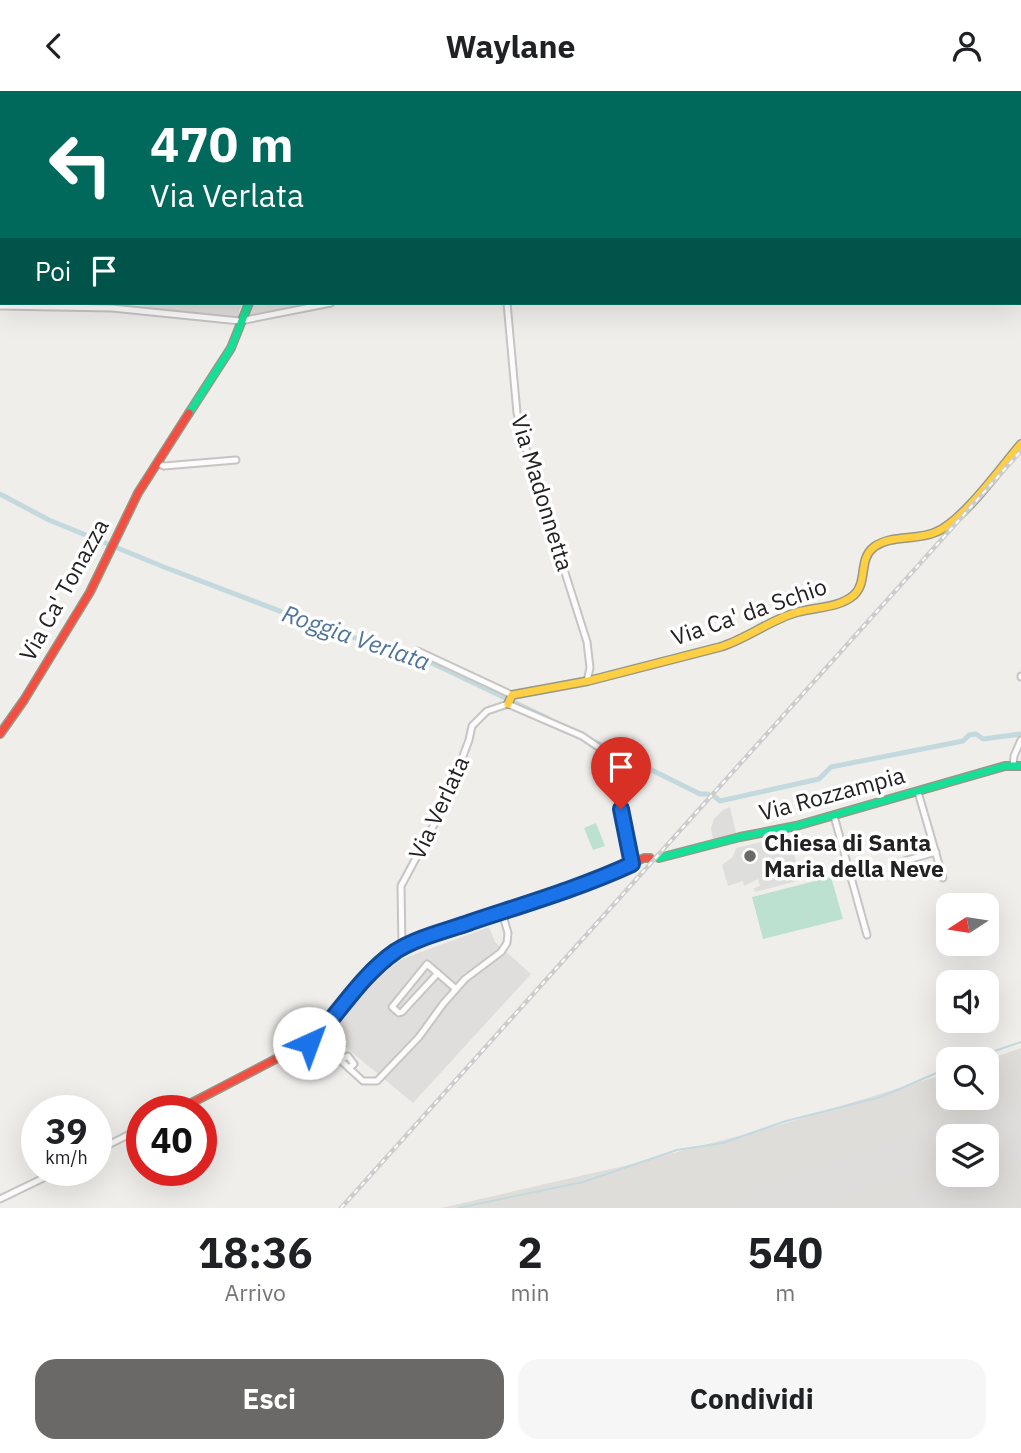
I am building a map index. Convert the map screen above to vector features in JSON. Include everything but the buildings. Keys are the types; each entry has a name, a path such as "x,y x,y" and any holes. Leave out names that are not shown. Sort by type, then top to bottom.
{"street":[{"name":"Via Ca' Tonazza","path":"0,734 72,622 138,493 231,348 247,305"},
{"path":"0,306 111,308 240,321 321,305"},
{"name":"Via Madonnetta","path":"507,305 517,413 587,642 590,668 587,681"},
{"name":"Via Ca' da Schio","path":"510,700 737,641 794,613 844,600 857,592 861,584 865,557 872,548 942,530 1021,444"},
{"path":"157,463 164,466 236,460"},
{"path":"418,651 582,736 604,751 616,767 623,827 632,864"},
{"name":"Via Verlata","path":"402,948 401,886 445,804 466,749 471,726 487,711 510,700"},
{"path":"1017,766 1014,756 1021,740"},
{"name":"Via Rozzampia","path":"659,858 834,816 992,769 1017,766"},
{"path":"918,792 943,878"},
{"path":"834,816 867,935"},
{"path":"893,864 936,852"},
{"path":"208,1095 316,1038 358,985 376,967 402,948 592,883 643,858 650,858"},
{"path":"316,1038 363,1081 377,1081 426,1029 456,989 501,952 507,943 508,933 502,912"},
{"path":"438,973 402,1012 398,1013 392,1007 427,964 438,973 456,989"},
{"path":"0,1199 27,1186"}],"shaded area":[{"path":"0,305 144,305 143,312"},
{"path":"144,305 243,305 239,310 240,321 143,312"},
{"path":"249,305 309,305 309,306 245,320"},
{"path":"730,807 736,833 713,839 711,828 714,819"},
{"path":"789,835 801,880 755,892 754,888 760,886 758,879 744,886 743,881 728,886 722,865 733,857 736,848"},
{"path":"489,927 495,942 531,974 413,1103 330,1034 363,989 402,959"},
{"path":"1021,1048 1021,1208 441,1208 628,1165 776,1126 936,1077 936,1110 999,1110 999,1056"}],"green space":[{"path":"596,823 605,846 593,850 584,828"},
{"path":"831,877 843,919 763,939 752,897"}],"waterway":[{"name":"Roggia Verlata","path":"0,494 49,520 164,567 319,626 434,664 547,718"},
{"name":"Roggia Verlata","path":"715,797 720,801 819,779 831,767 963,741 969,735 976,734 983,739 1021,734"},
{"name":"Roggia Verlata","path":"593,741 700,794 708,794"},
{"path":"999,1049 1021,1042"},
{"path":"458,1208 583,1182 677,1150 723,1143 786,1121 881,1097 936,1073"}],"taxiway":[{"path":"999,1158 1021,1152"},
{"path":"895,1208 956,1187"}],"runway":[{"path":"999,1125 1021,1117"},
{"path":"757,1208 936,1146"}],"railway":[{"path":"341,1208 1021,451"}],"traffic: fast":[{"path":"189,413 231,348 248,305"},
{"path":"659,858 796,826 1005,766 1021,766"}],"traffic: slow":[{"path":"508,704 512,695 588,681 720,647 788,615 834,605 848,599 858,590 866,558 874,547 888,540 928,535 947,526 969,505 1021,444"}],"traffic: jam":[{"path":"0,734 90,592 138,493 189,413"},
{"path":"207,1095 316,1038 364,980 405,946 650,858"}],"place":[{"name":"Chiesa di Santa Maria della Neve","path":"750,856"}],"route":[{"path":"309,1043 332,1020 358,985 376,967 402,948 558,892 592,883 632,864 621,809"}]}
